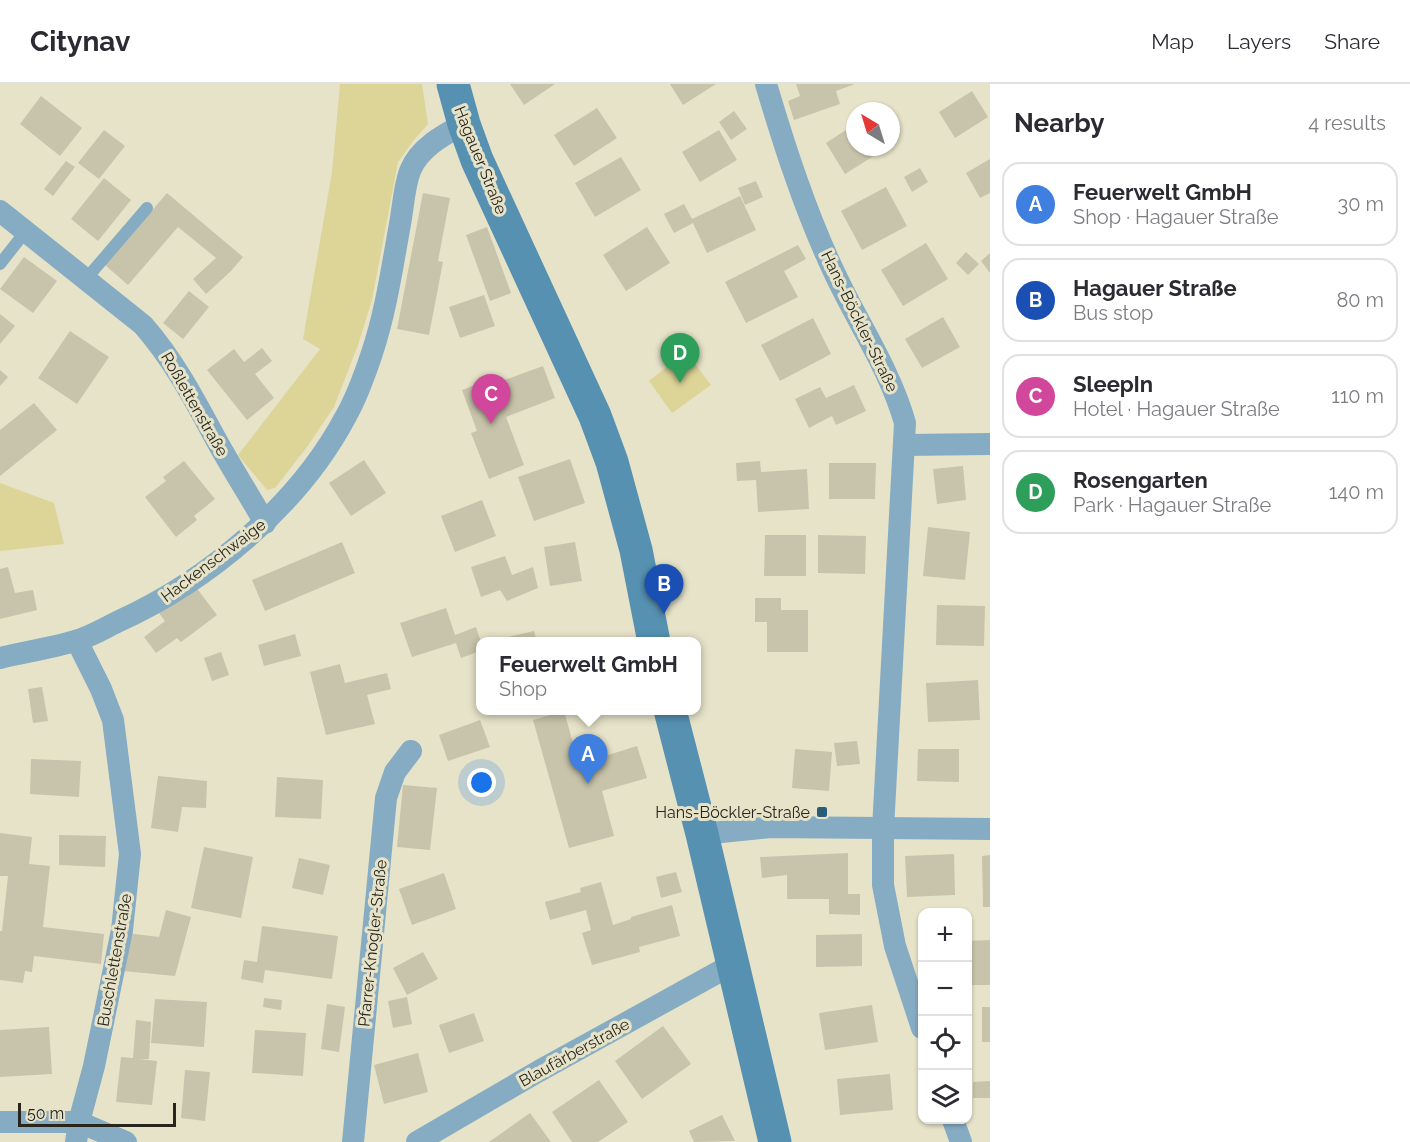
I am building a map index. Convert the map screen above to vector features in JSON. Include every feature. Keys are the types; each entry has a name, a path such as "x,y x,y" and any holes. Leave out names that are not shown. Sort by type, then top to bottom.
{"street":[{"name":"Hagauer Straße","path":"453,84 477,160 595,416 612,462 636,550 653,637"},
{"name":"Hans-Böckler-Straße","path":"766,84 796,180 834,273 898,398 905,423 883,829 883,885 895,946 918,1016"},
{"name":"Hackenschwaige","path":"0,658 77,641 144,610 182,587 226,555 265,522 288,498 320,458 347,416 372,354 385,309 410,170 424,150 464,124"},
{"name":"Roßlettenstraße","path":"0,211 143,325 161,346 192,393 214,436 265,522"},
{"path":"905,446 990,444"},
{"name":"Buschlettenstraße","path":"77,641 102,689 113,720 130,854 122,930 94,1066 77,1132"},
{"path":"671,715 702,834 775,1142"},
{"name":"Pfarrer-Knogler-Straße","path":"353,1142 386,798 395,772 411,751"},
{"path":"702,834 770,827 990,829"},
{"name":"Blaufärberstraße","path":"417,1142 539,1071 733,964"},
{"path":"0,1122 77,1132 126,1142"},
{"path":"955,1124 961,1142"}],"lane":[{"path":"86,279 147,208"},
{"path":"0,264 26,231"}],"shaded area":[{"path":"340,84 422,84 428,124 398,162 372,300 358,345 334,407 275,488 267,490 238,455 320,349 303,339 332,172"},
{"path":"686,352 711,385 672,413 649,381"},
{"path":"0,483 54,503 64,544 0,551"}],"building":[{"path":"510,84 555,84 524,105"},
{"path":"670,84 716,84 683,105"},
{"path":"796,84 855,84 836,91 840,104 794,120 788,101 800,96"},
{"path":"972,91 988,117 955,138 939,112"},
{"path":"41,96 82,128 60,156 20,124"},
{"path":"597,108 617,138 574,166 554,135"},
{"path":"734,111 747,129 731,140 719,122"},
{"path":"104,130 125,146 99,179 78,163"},
{"path":"719,130 737,160 700,182 682,152"},
{"path":"846,130 846,156 874,156 845,174 826,143"},
{"path":"621,157 641,190 595,217 575,183"},
{"path":"990,159 990,193 980,198 966,173"},
{"path":"66,161 75,167 53,196 44,189"},
{"path":"920,168 928,182 912,192 904,177"},
{"path":"104,178 131,200 98,241 71,219"},
{"path":"756,181 763,197 745,205 738,188"},
{"path":"886,187 907,226 862,250 841,211"},
{"path":"167,193 243,257 206,294 193,279 216,258 178,227 128,285 105,265"},
{"path":"423,193 450,198 438,261 443,262 429,335 397,329"},
{"path":"740,196 756,230 707,253 693,223 674,233 664,214 684,204 692,219"},
{"path":"487,227 511,293 490,301 466,235"},
{"path":"647,227 670,263 626,291 603,255"},
{"path":"926,243 948,279 903,306 881,270"},
{"path":"798,245 806,259 784,271 798,297 746,323 725,282"},
{"path":"966,252 979,264 968,275 956,263"},
{"path":"990,253 990,273 981,261"},
{"path":"24,257 57,281 33,313 0,289"},
{"path":"189,291 209,307 183,339 163,323"},
{"path":"484,295 495,326 460,338 449,307"},
{"path":"0,314 15,326 0,344"},
{"path":"943,317 960,347 922,368 905,339"},
{"path":"813,318 831,354 780,381 761,345"},
{"path":"70,331 109,357 77,404 38,378"},
{"path":"262,348 272,361 255,374 274,398 247,420 207,370 234,349 244,362"},
{"path":"543,366 555,398 506,417 524,465 489,479 471,433 477,431 462,390 492,379 494,384"},
{"path":"0,370 8,377 0,386"},
{"path":"854,385 866,411 836,425 832,416 809,428 795,399 820,387 826,398"},
{"path":"34,403 57,430 0,476 0,430"},
{"path":"570,459 585,503 534,521 518,477"},
{"path":"364,460 386,493 351,516 329,483"},
{"path":"184,461 215,499 194,516 197,520 176,537 145,497 166,481 163,477"},
{"path":"760,461 761,472 807,469 809,509 758,512 756,480 737,481 736,463"},
{"path":"829,463 876,463 875,499 829,499"},
{"path":"963,466 966,500 937,504 933,469"},
{"path":"482,500 496,536 455,552 441,516"},
{"path":"928,527 970,532 965,580 923,576"},
{"path":"765,535 806,535 806,576 764,576"},
{"path":"818,535 866,536 865,574 818,573"},
{"path":"342,542 355,573 265,611 252,580"},
{"path":"575,542 582,581 550,586 544,547"},
{"path":"505,556 512,575 533,567 538,588 507,601 500,590 481,597 471,567"},
{"path":"8,567 15,593 33,590 37,610 0,619 0,569"},
{"path":"195,586 217,615 181,642 177,638 156,653 144,637 165,621 159,613"},
{"path":"755,598 781,598 781,610 808,610 808,652 767,652 767,622 755,622"},
{"path":"937,605 985,606 984,646 936,645"},
{"path":"446,608 455,635 476,627 479,637 476,637 476,652 461,658 456,643 412,657 400,623"},
{"path":"534,631 536,637 508,637"},
{"path":"295,634 301,656 264,666 258,645"},
{"path":"221,652 229,675 212,681 204,658"},
{"path":"340,664 345,683 387,673 391,689 367,695 375,724 326,735 310,672"},
{"path":"978,680 980,720 928,722 926,683"},
{"path":"42,687 48,721 33,723 28,689"},
{"path":"550,715 565,715 579,764 637,746 647,778 602,791 614,836 569,848 533,720"},
{"path":"480,720 490,747 448,761 439,735"},
{"path":"857,741 860,764 837,766 834,743"},
{"path":"795,749 832,752 829,791 792,788"},
{"path":"918,749 959,749 959,782 917,781"},
{"path":"31,759 81,761 79,797 30,794"},
{"path":"158,776 207,781 206,808 182,807 178,832 151,828"},
{"path":"277,777 323,780 321,819 275,817"},
{"path":"403,785 437,788 430,850 397,847"},
{"path":"0,833 32,837 29,864 50,866 43,927 104,934 101,964 34,956 32,972 25,971 23,983 0,980 0,931 2,931 8,876 0,876"},
{"path":"59,835 106,836 105,867 59,865"},
{"path":"204,847 253,857 241,918 191,908"},
{"path":"848,853 848,894 860,894 860,915 829,914 829,899 787,899 787,875 762,878 760,857"},
{"path":"954,854 955,895 907,897 905,856"},
{"path":"990,855 990,907 983,907 982,856"},
{"path":"299,858 330,865 323,895 292,888"},
{"path":"676,872 682,892 661,898 656,877"},
{"path":"444,873 456,909 412,925 399,889"},
{"path":"601,882 613,925 672,905 680,936 639,947 640,952 592,965 582,933 591,930 586,910 550,920 545,902 581,892 580,888"},
{"path":"166,910 191,917 175,976 123,971 127,933 159,937"},
{"path":"262,926 338,936 332,979 265,970 263,983 241,979 244,960 257,962"},
{"path":"862,934 862,966 816,967 816,935"},
{"path":"990,940 990,985 972,985 972,941"},
{"path":"423,952 438,979 407,995 393,968"},
{"path":"407,997 412,1024 393,1028 388,1001"},
{"path":"264,998 282,1000 281,1010 263,1007"},
{"path":"155,999 207,1002 204,1047 151,1043"},
{"path":"327,1004 345,1007 339,1052 321,1049"},
{"path":"872,1005 878,1042 825,1050 819,1013"},
{"path":"982,1007 990,1007 990,1042 982,1042"},
{"path":"474,1013 484,1041 449,1053 439,1025"},
{"path":"136,1020 151,1022 149,1059 139,1059 157,1061 152,1105 116,1102 121,1057 133,1058"},
{"path":"663,1026 691,1064 642,1099 615,1061"},
{"path":"49,1027 52,1074 0,1077 0,1030"},
{"path":"255,1030 306,1033 303,1076 252,1073"},
{"path":"418,1053 428,1092 384,1104 374,1065"},
{"path":"185,1070 210,1072 205,1121 181,1118"},
{"path":"890,1074 893,1110 840,1115 837,1079"},
{"path":"599,1080 628,1122 598,1142 572,1142 552,1112"},
{"path":"990,1081 990,1098 973,1098 973,1082"},
{"path":"530,1113 551,1142 489,1142"},
{"path":"722,1115 735,1141 694,1142 689,1131"}],"place":[{"name":"Rosengarten","path":"680,383"},
{"name":"SleepIn","path":"491,424"},
{"name":"Hagauer Straße","path":"664,614"},
{"name":"Feuerwelt GmbH","path":"588,784"},
{"name":"Hans-Böckler-Straße","path":"822,812"}]}
